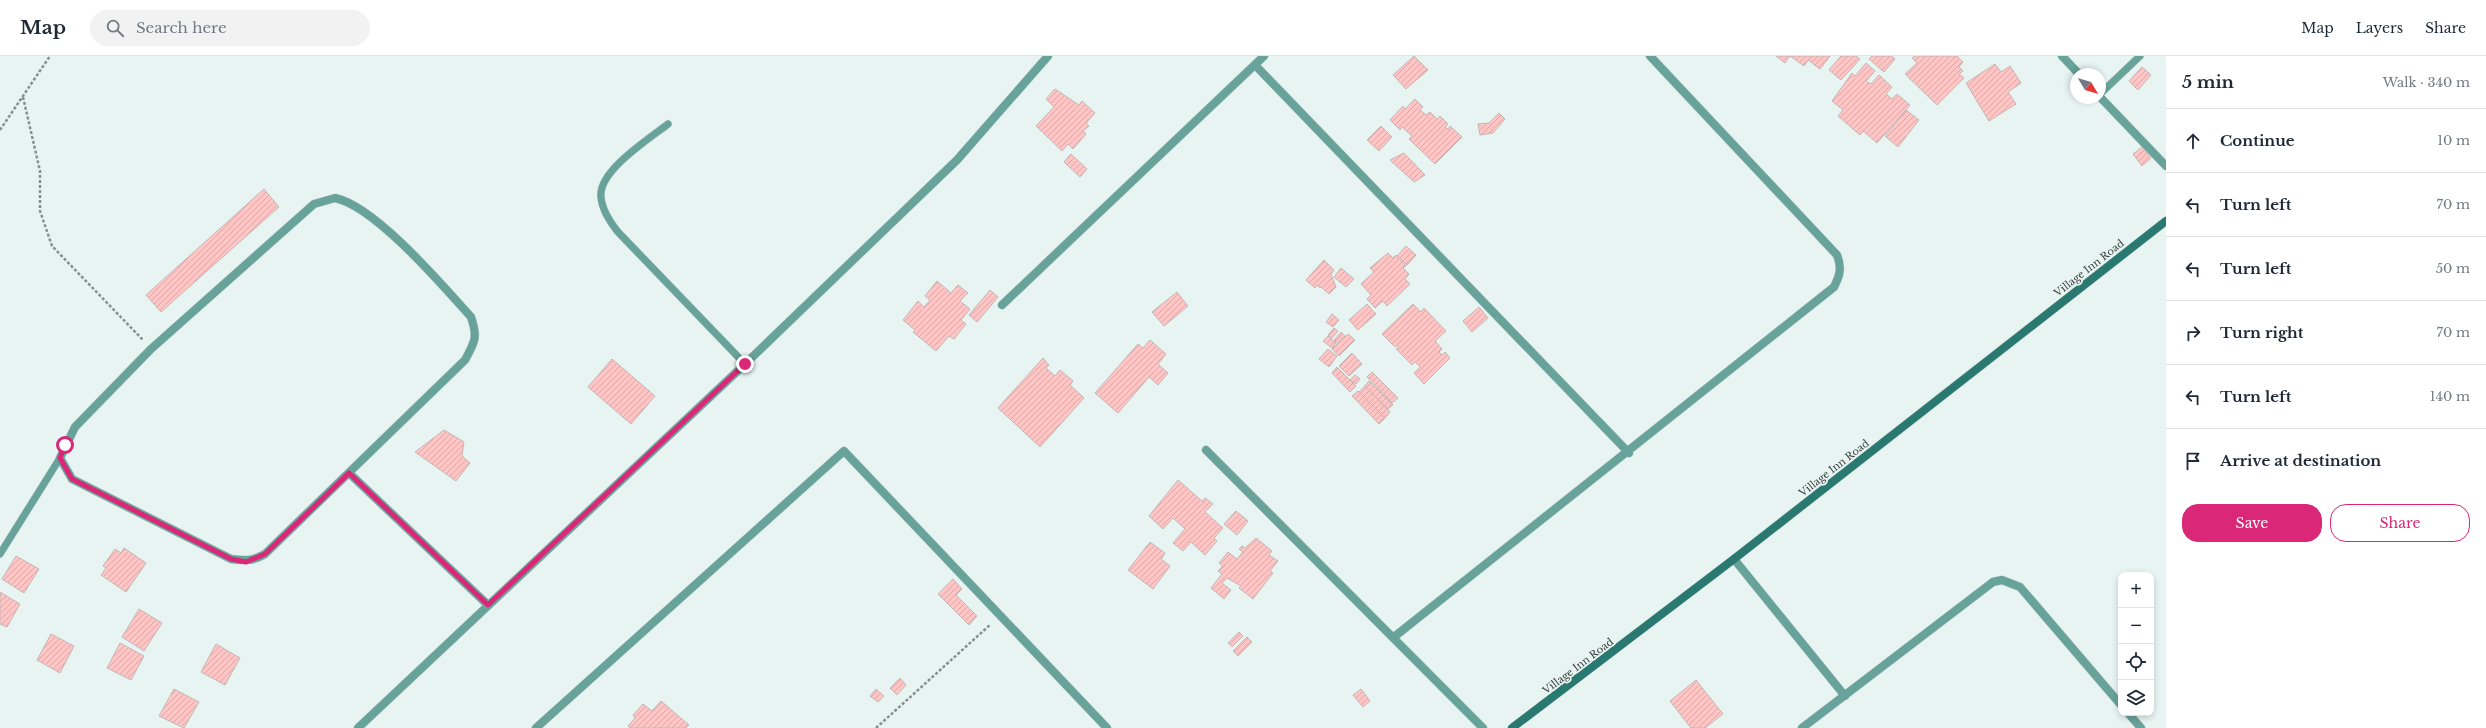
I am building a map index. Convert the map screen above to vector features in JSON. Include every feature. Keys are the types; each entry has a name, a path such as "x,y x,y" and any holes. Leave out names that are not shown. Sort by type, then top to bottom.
{"street":[{"path":"358,728 745,364 957,160 1048,56"},
{"path":"1002,305 1264,56"},
{"path":"1394,637 1629,453 1834,287 1840,276 1841,266 1837,255 1650,56"},
{"path":"2062,56 2073,68"},
{"path":"1255,65 1629,453"},
{"path":"2106,103 2166,166"},
{"path":"335,198 346,200 381,226 452,296 471,318 476,333 472,347 465,360 414,407 349,473 265,554 246,562 231,559 72,479 60,458 75,427 151,349 314,204 335,198"},
{"name":"Village Inn Road","path":"1512,728 1734,559 2166,221"},
{"path":"1206,450 1394,637 1482,728"},
{"path":"536,728 844,451 1107,728"},
{"path":"349,473 488,605"},
{"path":"1734,559 1845,696"},
{"path":"1802,728 1993,582 2002,580 2020,587 2118,701"},
{"path":"2131,716 2141,728"}],"lane":[{"path":"2106,88 2140,56"},
{"path":"668,124 629,155 604,180 601,196 604,208 618,232 745,364"},
{"path":"0,554 60,458"}],"path":[{"path":"0,130 50,56"},
{"path":"23,97 40,171 40,211 52,246 151,349"},
{"path":"876,728 1000,616"}],"building":[{"path":"1414,56 1428,70 1406,89 1393,75"},
{"path":"1776,56 1790,56 1785,63"},
{"path":"1790,56 1830,56 1820,69 1808,60 1804,66"},
{"path":"1841,56 1856,56 1860,59 1841,80 1829,70"},
{"path":"1872,56 1892,56 1895,59 1884,72 1869,59"},
{"path":"1915,56 1957,56 1963,62 1959,67 1963,71 1959,74 1964,78 1937,105 1905,74 1917,63 1912,58"},
{"path":"1866,63 1875,71 1866,81 1871,84 1879,75 1892,87 1886,94 1892,99 1897,94 1910,105 1877,143 1863,131 1860,135 1838,116 1843,110 1832,101 1852,73 1855,76"},
{"path":"1995,64 2001,72 2010,66 2021,83 2008,92 2016,104 1989,121 1966,83"},
{"path":"2142,67 2151,75 2138,90 2129,81"},
{"path":"1055,89 1079,105 1082,101 1095,113 1086,123 1089,126 1083,131 1086,134 1073,149 1068,144 1062,151 1036,126 1054,107 1046,99"},
{"path":"1415,99 1423,107 1420,110 1426,115 1430,112 1437,119 1440,116 1448,124 1445,127 1448,129 1450,126 1462,137 1435,164 1409,139 1412,136 1402,127 1400,130 1390,120 1403,106 1405,109"},
{"path":"1906,110 1919,120 1898,147 1885,136"},
{"path":"1499,113 1505,119 1493,133 1480,135 1478,124 1489,123"},
{"path":"1381,126 1392,137 1379,151 1367,140"},
{"path":"2142,147 2151,158 2142,166 2133,154"},
{"path":"1404,153 1425,175 1414,182 1390,160"},
{"path":"1071,154 1087,169 1080,177 1064,162"},
{"path":"264,189 279,207 161,312 146,295"},
{"path":"1406,246 1416,255 1407,265 1397,256"},
{"path":"1388,253 1393,258 1396,255 1406,266 1403,268 1409,274 1405,279 1410,284 1387,306 1383,301 1375,308 1367,299 1371,295 1361,284 1374,272 1370,268"},
{"path":"1324,260 1334,270 1331,274 1336,287 1329,294 1317,285 1315,288 1306,280"},
{"path":"1341,268 1354,279 1346,287 1334,277"},
{"path":"937,281 951,293 958,285 968,293 960,301 970,309 961,320 966,324 954,339 949,336 936,351 913,332 915,330 903,320 918,301 924,307 930,300 925,296"},
{"path":"990,290 998,297 977,322 969,315"},
{"path":"1177,292 1188,306 1164,326 1152,312"},
{"path":"1367,304 1376,314 1358,330 1349,320"},
{"path":"1413,304 1421,312 1424,308 1446,331 1435,341 1442,349 1439,352 1442,355 1445,352 1450,358 1424,384 1414,373 1420,367 1415,362 1412,365 1396,349 1399,346 1397,345 1395,347 1382,334"},
{"path":"1479,307 1488,318 1472,332 1463,321"},
{"path":"1332,314 1339,320 1333,327 1326,322"},
{"path":"1334,328 1338,331 1332,338 1328,335"},
{"path":"1341,332 1345,336 1338,344 1334,340"},
{"path":"1348,334 1355,340 1339,356 1332,349"},
{"path":"1328,336 1336,343 1332,348 1323,341"},
{"path":"1150,340 1166,354 1158,364 1168,373 1158,385 1149,377 1118,413 1095,393 1138,344 1143,348"},
{"path":"1328,349 1337,356 1329,367 1319,359"},
{"path":"1352,353 1362,364 1349,376 1339,366"},
{"path":"1043,358 1049,365 1046,368 1055,376 1060,370 1073,381 1070,385 1084,398 1040,447 998,408"},
{"path":"612,359 655,396 631,424 588,387"},
{"path":"1337,367 1356,386 1350,392 1332,373"},
{"path":"1372,372 1398,398 1392,403 1367,377"},
{"path":"1355,375 1360,379 1356,384 1350,380"},
{"path":"1369,381 1393,405 1388,409 1365,386"},
{"path":"1365,386 1390,412 1385,418 1359,392"},
{"path":"1358,391 1385,418 1379,424 1352,396"},
{"path":"444,430 464,442 462,456 470,463 456,481 415,452"},
{"path":"1178,480 1202,501 1205,498 1213,504 1205,512 1223,528 1214,538 1217,541 1205,555 1191,542 1183,551 1173,543 1185,529 1173,518 1163,529 1149,516"},
{"path":"1236,511 1248,521 1237,535 1224,524"},
{"path":"1256,538 1272,551 1269,555 1278,561 1270,571 1273,573 1253,599 1239,588 1241,586 1227,578 1222,583 1231,590 1224,599 1211,588 1222,574 1218,571 1223,566 1219,563 1228,552 1237,559 1243,552 1239,549 1242,546 1245,548"},
{"path":"1150,542 1165,553 1161,559 1170,566 1153,589 1128,570"},
{"path":"124,548 146,563 126,592 101,575 106,568 103,566 115,549 121,553"},
{"path":"16,556 39,569 24,593 2,579"},
{"path":"953,579 962,589 956,595 977,616 969,625 938,594"},
{"path":"0,592 20,604 7,627 0,624"},
{"path":"139,609 162,623 144,651 122,637"},
{"path":"1239,632 1243,636 1232,647 1228,643"},
{"path":"51,634 74,646 60,673 37,660"},
{"path":"1247,637 1252,642 1238,656 1233,651"},
{"path":"120,643 144,656 131,680 107,668"},
{"path":"216,644 240,658 225,685 201,672"},
{"path":"900,678 906,685 897,695 890,688"},
{"path":"1696,680 1723,714 1705,728 1691,728 1670,701"},
{"path":"174,689 199,702 184,728 159,716"},
{"path":"876,689 884,696 878,702 870,696"},
{"path":"1361,689 1370,701 1363,707 1353,695"},
{"path":"661,701 689,725 686,728 630,728 628,726 635,718 633,715 643,704 652,711"}],"route":[{"path":"65,445 60,458 66,472 72,479 231,559 246,562 265,554 349,473 488,605 745,364"}]}
